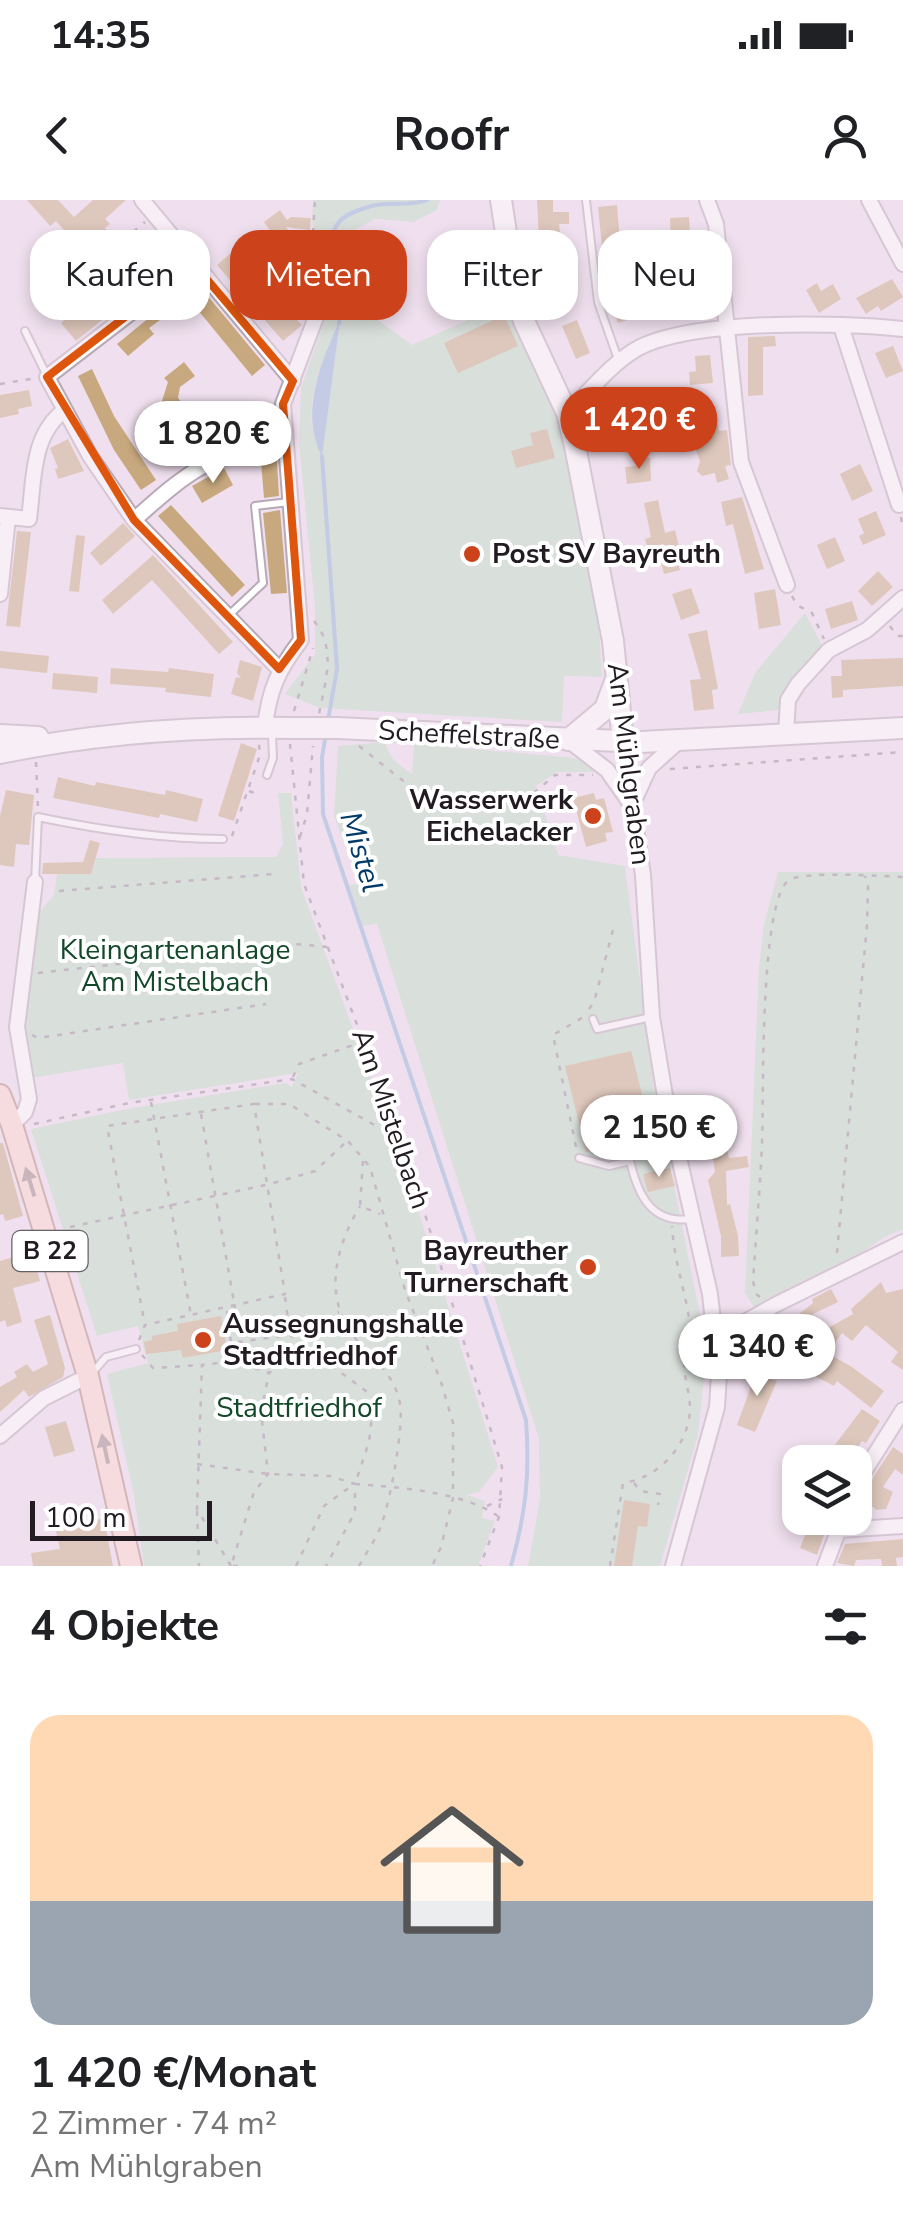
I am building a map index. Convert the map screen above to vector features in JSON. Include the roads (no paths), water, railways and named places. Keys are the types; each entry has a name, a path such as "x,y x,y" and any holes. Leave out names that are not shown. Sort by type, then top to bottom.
{"main road":[{"name":"Am Mühlgraben","path":"500,200 514,292 567,413 618,672 624,742"},
{"path":"568,740 604,709 618,672"},
{"name":"Scheffelstraße","path":"0,752 65,740 162,731 337,728 624,742 903,728"},
{"path":"0,734 65,740"},
{"path":"0,771 36,745"},
{"name":"B 22","path":"0,1095 88,1376 131,1566"}],"street":[{"path":"142,200 167,230"},
{"path":"707,200 716,224 740,462 788,585"},
{"path":"869,200 903,264"},
{"path":"210,283 293,382"},
{"path":"121,320 48,377 90,456 134,520 279,668"},
{"path":"280,728 267,706 279,668 301,640 283,404 315,320"},
{"path":"841,326 899,505"},
{"path":"567,413 636,349 660,340 728,327 903,328"},
{"path":"0,594 4,517 29,519 37,452 50,422 65,410"},
{"path":"134,520 186,474 248,447 285,445"},
{"path":"786,734 786,709 791,694 829,650 861,634 903,598"},
{"path":"568,740 610,774 632,805 649,768 679,741"},
{"name":"Am Mühlgraben","path":"624,742 643,875 652,1017 665,1096 710,1294 719,1374 717,1407 673,1566"},
{"path":"12,1125 25,1112 30,1099 17,1027 35,882"},
{"path":"716,1338 903,1242"},
{"path":"0,1436 44,1398 88,1376"},
{"path":"872,1459 903,1410"},
{"path":"872,1525 903,1526"},
{"path":"824,1566 837,1535"}],"lane":[{"path":"586,200 598,302 620,363"},
{"path":"24,330 48,377"},
{"path":"228,616 264,583 254,506 289,502"},
{"path":"267,775 280,728"},
{"path":"35,882 38,817 173,839 223,839"},
{"path":"592,1019 597,1029 652,1017"},
{"path":"579,1158 608,1166 630,1162 636,1188 648,1207 672,1220 692,1219"},
{"path":"88,1376 106,1357 136,1349"}],"water":[{"path":"340,320 322,457 312,422 320,370"}],"waterway":[{"name":"Mistel","path":"339,324 340,294 333,240 338,223 345,216 372,206 427,200"},
{"name":"Mistel","path":"322,456 337,669 328,720"},
{"name":"Mistel","path":"326,734 322,757 323,814 526,1420 526,1493 511,1566"}],"place":[{"name":"Post SV Bayreuth","path":"472,554"},
{"name":"Wasserwerk Eichelacker","path":"593,816"},
{"name":"Bayreuther Turnerschaft","path":"588,1267"},
{"name":"Aussegnungshalle Stadtfriedhof","path":"203,1340"}],"park label":[{"name":"Kleingartenanlage Am Mistelbach","path":"175,966"},
{"name":"Stadtfriedhof","path":"299,1408"}]}
